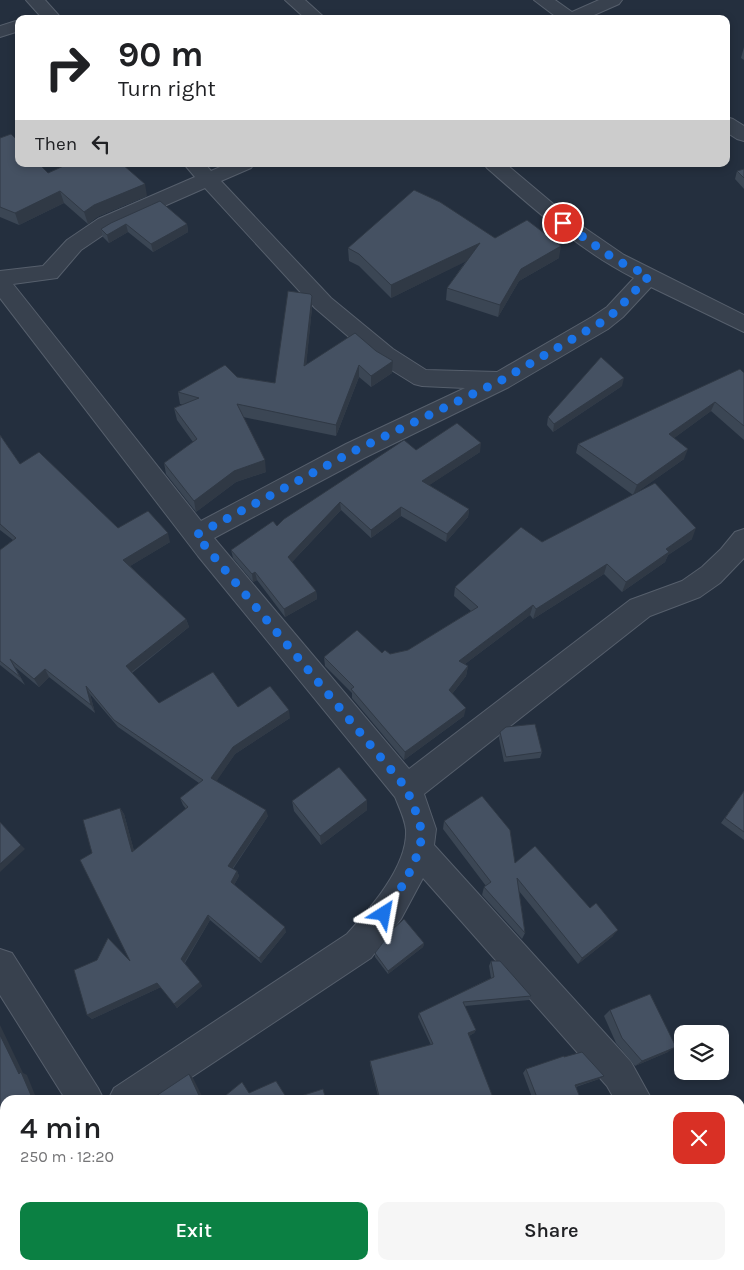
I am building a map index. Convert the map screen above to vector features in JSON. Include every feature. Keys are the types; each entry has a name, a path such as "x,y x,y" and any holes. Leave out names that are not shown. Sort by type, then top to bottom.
{"street":[{"path":"35,0 45,15"},
{"path":"294,0 312,15"},
{"path":"543,0 565,15"},
{"path":"580,15 613,0"},
{"path":"0,32 15,26"},
{"path":"730,126 744,135"},
{"path":"0,278 49,273 74,245 104,224 202,171 226,167"},
{"path":"498,167 563,223 616,260 744,324"},
{"path":"202,171 323,303 385,355 422,378 500,381"},
{"path":"196,535 354,451 500,381 600,323 615,312 649,276"},
{"path":"0,283 196,535 407,789 421,831 418,850 404,886 375,929 359,946 134,1095"},
{"path":"407,789 631,614 640,608 691,589 711,575 730,558 744,539"},
{"path":"418,850 619,1074 631,1095"},
{"path":"0,965 83,1095"}],"building":[{"path":"11,134 15,138 15,167 42,167 48,173 61,167 125,167 145,184 94,205 84,212 60,191 15,213 0,207 0,138"},
{"path":"744,169 744,178 737,171"},
{"path":"414,190 440,202 495,238 527,220 561,246 521,269 500,305 447,288 480,243 391,285 359,254 348,248"},
{"path":"160,201 187,224 151,244 126,224 107,235 101,229 111,223"},
{"path":"288,291 310,294 312,296 304,366 355,333 376,351 393,361 371,376 359,365 336,425 237,404 265,460 234,471 194,501 164,463 197,439 174,408 199,398 178,392 225,365 237,377 275,383"},
{"path":"601,357 624,378 554,424 548,417"},
{"path":"740,369 744,373 744,426 715,402 669,434 688,449 637,485 578,444"},
{"path":"457,423 481,443 422,481 469,509 447,534 401,507 371,530 340,502 288,557 316,591 284,609 255,572 252,574 231,550 273,521 277,526 284,519 404,440 416,450"},
{"path":"0,435 20,464 39,452 118,528 148,511 168,533 123,560 186,619 126,666 159,703 213,672 238,707 270,686 289,710 233,747 211,778 266,810 228,866 237,871 231,882 285,927 259,958 208,915 181,959 200,982 174,1004 157,983 87,1015 74,970 97,960 108,938 130,961 80,860 92,853 83,820 120,808 132,852 188,807 180,798 203,780 114,720 86,686 91,705 45,669 34,679 10,659 20,677 0,661 0,550 16,538 0,524"},
{"path":"655,483 696,528 666,549 669,552 626,582 607,564 536,609 533,605 459,661 468,666 449,690 466,708 405,752 351,689 354,687 324,657 357,630 382,653 385,650 390,654 408,650 478,607 455,587 521,527 542,542"},
{"path":"535,724 542,752 506,757 500,732 506,727"},
{"path":"339,767 367,800 320,836 292,801"},
{"path":"744,791 744,832 725,818"},
{"path":"482,796 510,830 515,863 535,846 590,908 596,903 618,930 582,958 517,878 525,933 484,887 491,882 444,821"},
{"path":"0,822 21,845 0,864"},
{"path":"404,919 424,943 388,971 375,953 394,928"},
{"path":"491,961 500,961 531,996 463,1002 476,1030 468,1033 492,1095 379,1095 370,1061 433,1044 419,1013 494,977"},
{"path":"650,994 674,1043 674,1048 642,1061 622,1038 610,1010"},
{"path":"0,1035 19,1074 21,1072 31,1095 0,1095"},
{"path":"582,1052 604,1076 575,1085 579,1095 536,1095 526,1069"},
{"path":"189,1074 199,1095 158,1095"},
{"path":"276,1081 285,1095 226,1095 242,1082 249,1093"},
{"path":"323,1089 325,1095 304,1095"}],"route":[{"path":"384,914 404,886 418,850 421,831 407,789 196,535 354,451 462,401 500,381 600,323 615,312 649,276 616,260 563,223"}]}
